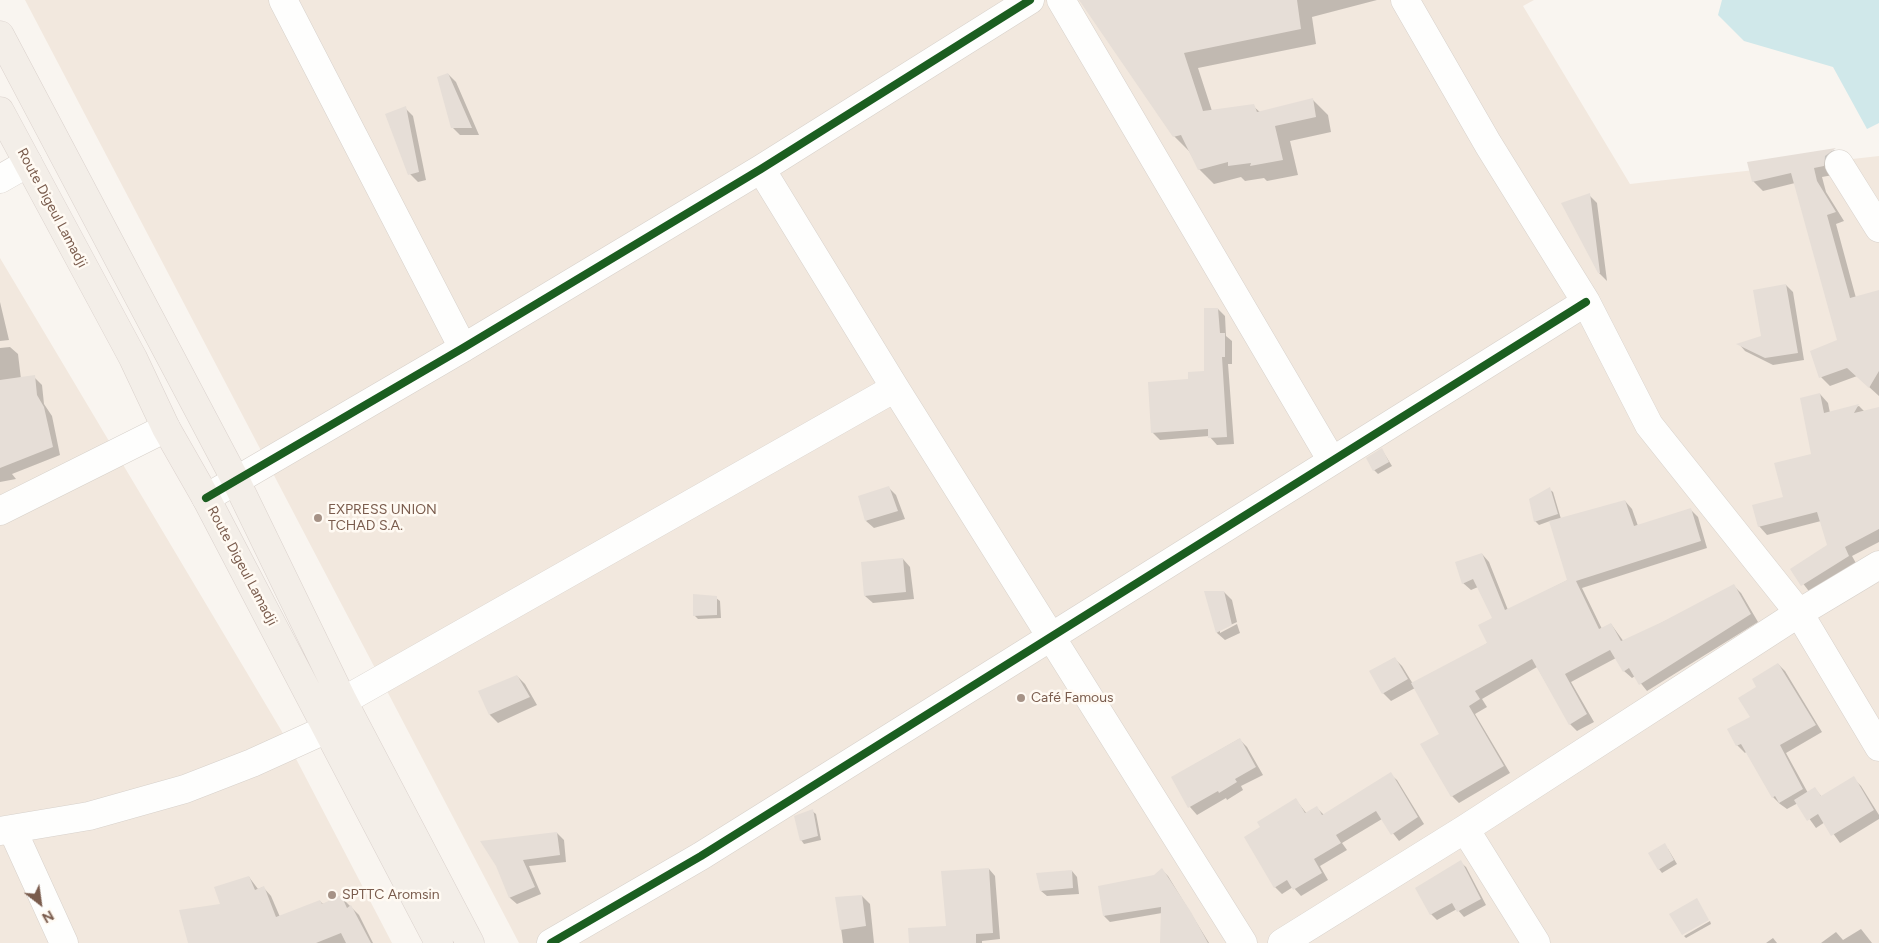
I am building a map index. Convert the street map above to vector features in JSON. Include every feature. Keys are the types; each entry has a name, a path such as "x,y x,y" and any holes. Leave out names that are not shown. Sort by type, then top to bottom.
{"main road":[{"path":"0,35 236,481 343,701 470,943"},
{"name":"Route Digeul Lamadji","path":"0,111 133,358 166,428 206,498 439,943"}],"street":[{"path":"283,0 464,348"},
{"path":"206,498 464,348 761,169 1030,0"},
{"path":"1062,0 1332,460"},
{"path":"1406,0 1488,144 1586,302 1649,425 1798,613 1879,747"},
{"path":"0,179 28,163"},
{"path":"1839,164 1879,228"},
{"path":"761,169 895,388 1243,943"},
{"path":"551,943 701,856 1053,638 1332,460 1586,302"},
{"path":"343,701 895,388"},
{"path":"0,511 166,428"},
{"path":"1282,943 1466,829 1798,613 1879,565"},
{"path":"64,943 6,831 89,816 185,789 252,763 328,729"},
{"path":"1466,829 1536,943"}],"shaded area":[{"path":"25,0 1534,0 1523,6 1630,184 1879,156 1879,943 519,943"},
{"path":"0,258 281,730 392,943 0,943"}],"water":[{"path":"1722,0 1879,0 1879,123 1867,129 1833,67 1744,41 1718,15"}],"building":[{"path":"1079,0 1297,0 1301,29 1184,53 1203,111 1254,104 1257,112 1313,98 1316,117 1275,126 1283,160 1250,166 1251,163 1228,166 1228,162 1198,170 1181,135 1173,137"},
{"path":"448,73 472,128 451,128 437,77"},
{"path":"406,106 419,172 408,175 385,114"},
{"path":"1836,148 1825,156 1824,166 1814,168 1817,181 1836,212 1827,215 1850,298 1879,290 1879,371 1869,388 1847,368 1819,378 1810,351 1837,340 1791,173 1752,182 1747,162"},
{"path":"1590,193 1600,273 1598,273 1561,203"},
{"path":"1786,284 1798,353 1765,358 1736,344 1761,336 1753,290"},
{"path":"1204,308 1218,308 1220,333 1225,333 1225,357 1222,357 1227,437 1208,438 1208,429 1151,433 1148,382 1188,379 1188,372 1204,371"},
{"path":"35,375 37,395 44,407 53,447 0,468 0,380"},
{"path":"1820,393 1824,413 1859,404 1854,413 1879,407 1879,529 1845,547 1849,556 1801,586 1790,569 1827,545 1817,512 1758,527 1752,505 1783,497 1774,463 1811,454 1800,398"},
{"path":"1382,448 1389,462 1373,471 1366,458"},
{"path":"889,486 898,511 865,521 858,496"},
{"path":"1550,487 1558,514 1534,522 1529,499"},
{"path":"1625,500 1634,526 1691,508 1701,541 1576,581 1599,629 1611,623 1621,641 1662,622 1734,584 1751,614 1639,685 1629,668 1623,672 1610,650 1565,674 1587,714 1569,725 1532,659 1475,691 1480,699 1469,706 1504,766 1451,797 1420,744 1439,734 1411,683 1487,643 1478,625 1492,618 1473,579 1462,584 1455,562 1482,553 1505,610 1567,580 1549,521"},
{"path":"903,558 906,592 864,596 861,562"},
{"path":"1204,591 1224,591 1232,625 1216,633"},
{"path":"693,594 717,596 717,615 693,616"},
{"path":"1395,657 1408,679 1382,694 1369,671"},
{"path":"1778,663 1816,725 1780,745 1803,789 1779,803 1775,796 1772,798 1741,744 1736,746 1727,729 1750,717 1738,698 1756,687 1752,679"},
{"path":"517,675 530,697 489,715 478,691"},
{"path":"1240,738 1256,767 1235,779 1237,782 1219,793 1218,791 1188,808 1171,777"},
{"path":"1391,772 1418,817 1391,835 1376,811 1336,835 1341,843 1314,859 1322,873 1293,890 1287,880 1274,888 1244,837 1260,827 1257,822 1296,798 1305,813 1317,806 1322,815"},
{"path":"1854,776 1874,810 1831,836 1818,814 1807,821 1794,800 1815,787 1821,796"},
{"path":"813,809 818,836 800,841 794,816"},
{"path":"557,832 560,855 523,860 535,887 509,898 496,866 480,841"},
{"path":"1665,843 1674,860 1658,870 1648,853"},
{"path":"1461,860 1481,899 1457,912 1452,903 1430,915 1415,888"},
{"path":"989,868 993,933 976,934 976,943 909,943 908,928 946,926 941,871"},
{"path":"1162,868 1191,912 1208,943 1160,943 1161,907 1103,916 1098,886 1154,875"},
{"path":"1072,870 1073,888 1040,891 1036,873"},
{"path":"249,876 255,890 264,886 276,917 320,900 322,904 341,895 347,908 351,905 371,943 346,943 341,933 316,943 188,943 179,910 220,904 214,887"},
{"path":"862,895 866,926 840,930 835,897"},
{"path":"1697,898 1709,920 1682,935 1669,914"}],"cycle path":[{"path":"206,498 463,348 761,169 1030,0"},
{"path":"551,943 701,856 1586,302"}],"place":[{"name":"EXPRESS UNION TCHAD S.A.","path":"318,518"},
{"name":"Café Famous","path":"1021,698"},
{"name":"SPTTC Aromsin","path":"332,895"}]}
